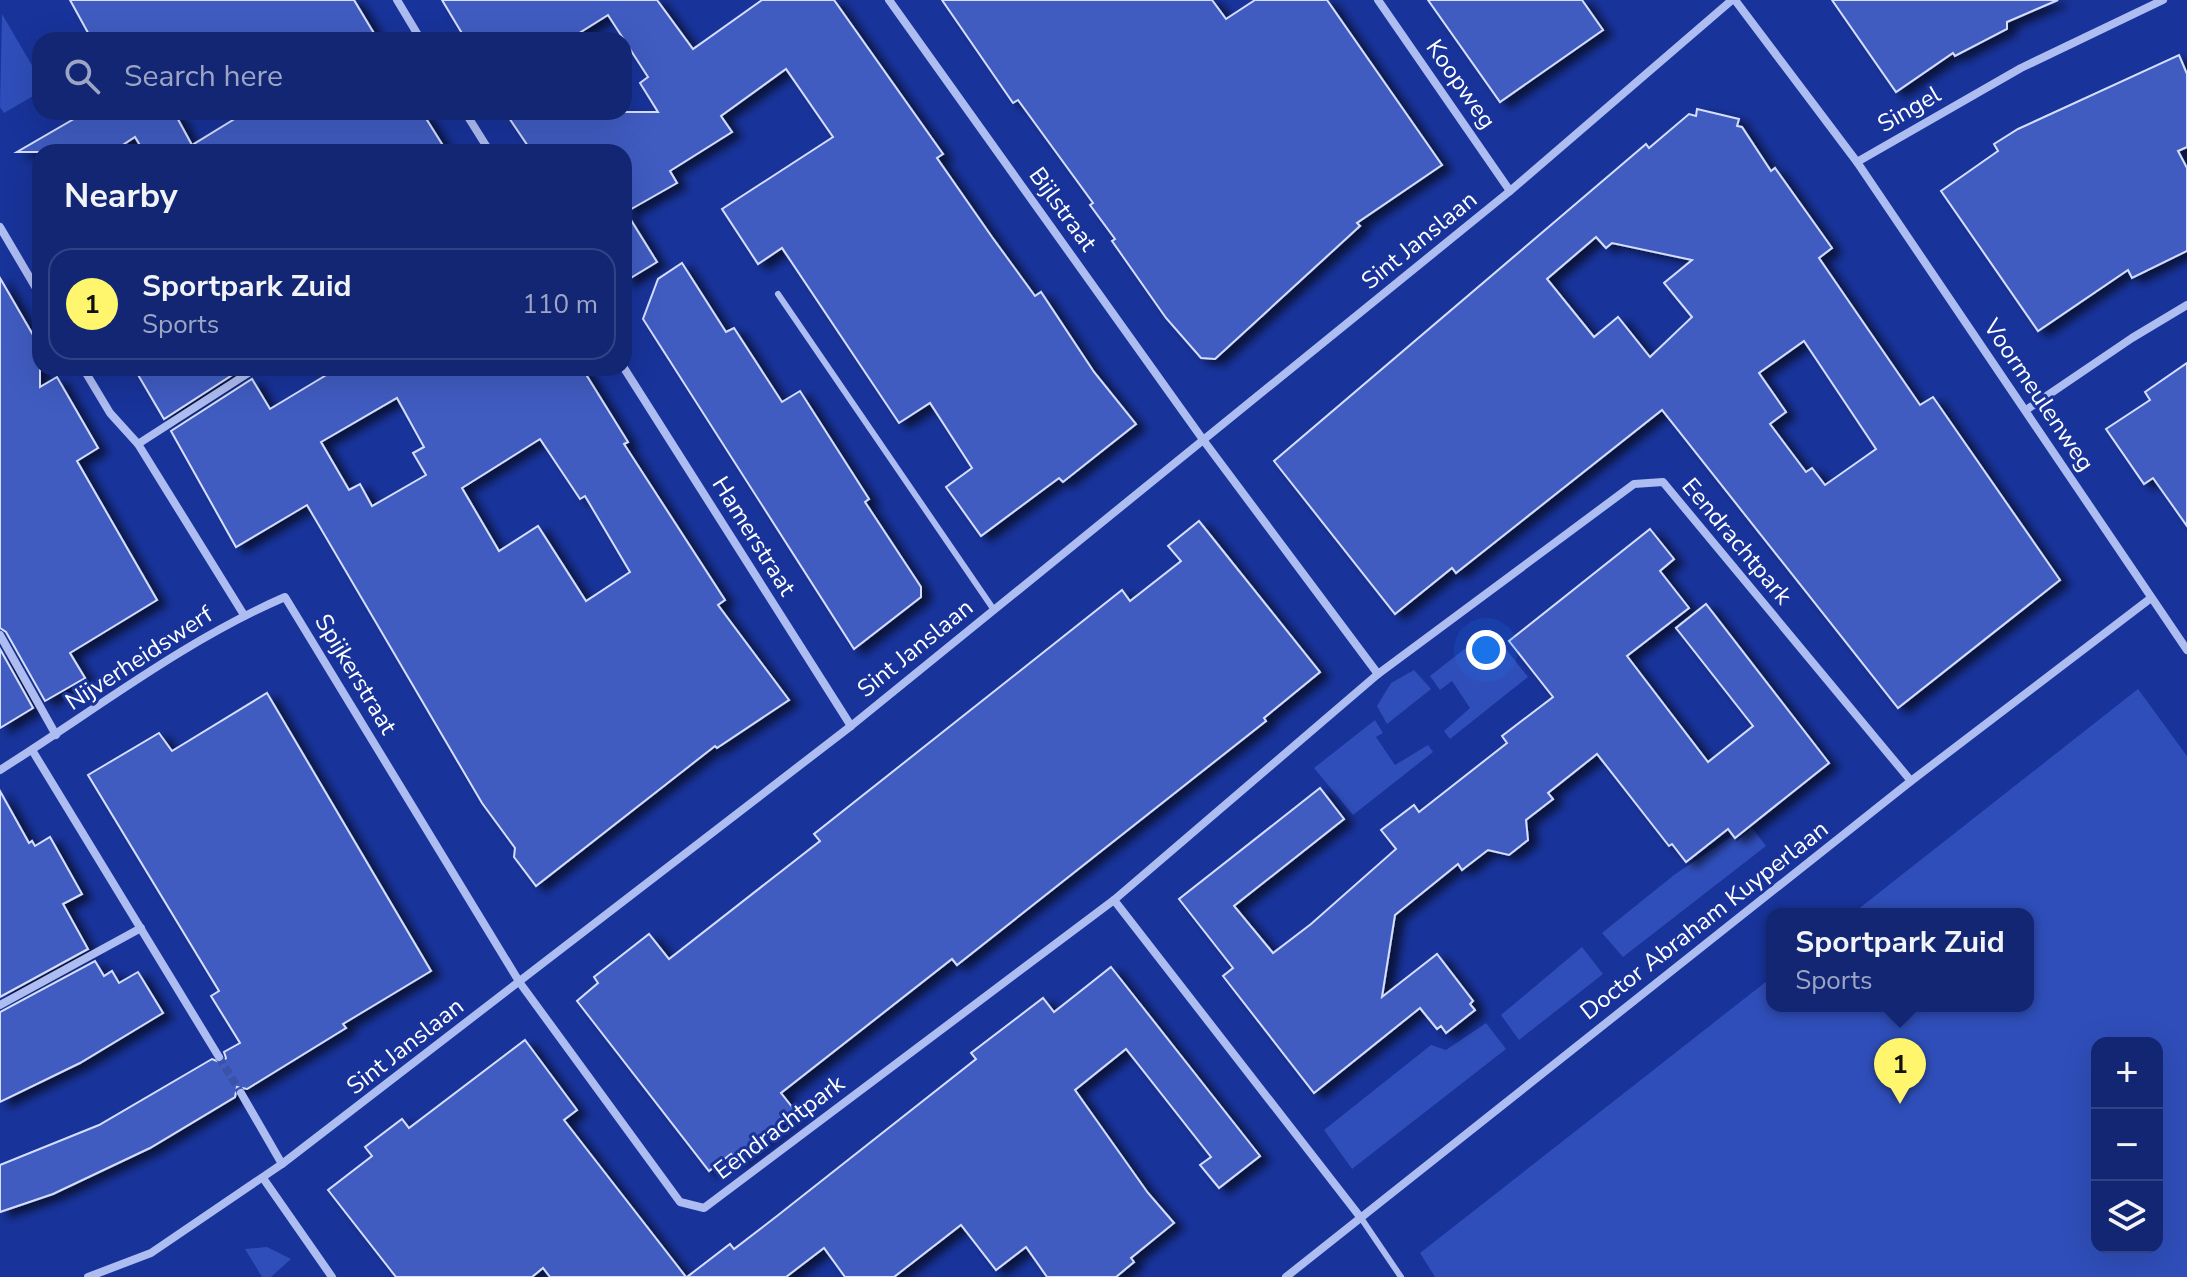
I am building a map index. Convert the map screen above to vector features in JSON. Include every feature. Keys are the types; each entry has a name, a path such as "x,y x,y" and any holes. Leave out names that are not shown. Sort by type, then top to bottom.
{"street":[{"path":"397,0 416,32"},
{"name":"Bijlstraat","path":"889,0 1204,441"},
{"name":"Koopweg","path":"1378,0 1510,191"},
{"path":"1734,0 1857,162"},
{"name":"Sint Janslaan","path":"88,1277 151,1253 263,1178 520,983 851,726 1204,441 1510,191 1734,0"},
{"name":"Singel","path":"1857,162 2021,68 2163,0"},
{"path":"470,120 485,144"},
{"name":"Voormeulenweg","path":"1857,162 2187,650"},
{"path":"0,227 32,281"},
{"path":"2026,410 2132,338 2187,305"},
{"path":"88,376 110,413 138,444 244,615"},
{"path":"138,444 244,376"},
{"name":"Hamerstraat","path":"629,376 851,726"},
{"path":"1204,441 1378,674"},
{"name":"Eendrachtpark","path":"520,983 680,1202 704,1208 1114,900 1378,674 1634,484 1663,482 1911,781"},
{"name":"Spijkerstraat","path":"244,615 285,597 520,983"},
{"name":"Doctor Abraham Kuyperlaan","path":"1286,1277 1911,781 2151,598"},
{"name":"Nijverheidswerf","path":"0,770 144,674 244,615"},
{"name":"Nijverheidswerf","path":"0,635 56,735"},
{"path":"32,750 219,1057"},
{"path":"1114,900 1361,1218"},
{"path":"0,1005 141,928"},
{"path":"241,1093 282,1164"},
{"path":"263,1178 332,1277"}],"lane":[{"path":"778,294 994,610"},
{"path":"1361,1218 1401,1277"}],"shaded area":[{"path":"2,14 32,65 32,97 4,113 0,107"},
{"path":"1490,629 1528,677 1450,739 1444,731 1470,708 1452,681 1440,690 1430,676"},
{"path":"1414,670 1431,689 1387,724 1377,706 1391,683"},
{"path":"2138,689 2187,756 2187,1277 1435,1277 1420,1253 1766,982 1766,1012 2034,1012 2034,908 1860,908"},
{"path":"1375,720 1383,733 1376,737 1395,765 1428,745 1433,752 1353,815 1314,768"},
{"path":"1752,828 1766,846 1623,957 1602,933 1674,875 1732,836 1737,841"},
{"path":"1582,947 1603,974 1519,1040 1501,1015"},
{"path":"1486,1023 1506,1049 1352,1169 1324,1130 1431,1045 1446,1050"},
{"path":"267,1247 291,1259 271,1277 262,1277 245,1249"}],"building":[{"path":"70,0 354,0 373,32 88,32"},
{"path":"442,0 657,0 693,49 762,0 834,0 943,154 937,158 992,237 1035,296 1041,292 1094,372 1136,424 1063,482 1059,478 981,536 946,487 972,468 930,403 899,423 782,248 758,264 722,209 833,137 786,69 721,116 732,132 670,171 677,183 632,209 632,144 527,144 510,120 632,120 632,112 658,112 640,83 648,77 632,52 632,32 619,32 608,15 581,32 461,32"},
{"path":"942,0 1212,0 1226,19 1255,0 1327,0 1442,165 1357,223 1360,226 1215,359 1201,358 1166,318 1112,241 1115,239 1090,205 1093,203 1018,100 1013,103"},
{"path":"1428,0 1582,0 1603,30 1500,102"},
{"path":"1832,0 2058,0 2007,22 2007,29 1955,56 1953,53 1896,92"},
{"path":"2179,55 2187,74 2187,147 2178,151 2187,168 2187,251 2132,278 2128,270 2038,331 1941,191 1998,151 1994,144 2018,129"},
{"path":"1697,109 1739,119 1737,126 1742,127 1771,171 1775,168 1832,248 1819,258 1920,405 1933,397 2060,580 1898,708 1662,410 1456,573 1452,568 1395,614 1274,461 1646,144 1649,148 1689,114 1696,116","holes":["1596,237 1606,248 1612,243 1692,260 1664,283 1692,317 1650,357 1618,317 1594,337 1547,279","1804,341 1876,449 1825,485 1812,468 1806,472 1770,424 1786,412 1759,373"]},
{"path":"72,120 178,120 191,144 139,144 135,137 124,144 32,144 32,152 17,152"},
{"path":"233,120 427,120 442,144 194,144"},
{"path":"632,222 657,262 632,277"},
{"path":"682,263 726,332 734,328 782,402 800,391 869,499 865,502 921,587 921,597 854,649 643,319 658,279"},
{"path":"0,278 32,333 32,376 40,376 40,387 57,377 98,448 77,461 157,600 70,653 85,678 45,701 6,632 0,628"},
{"path":"2187,363 2187,526 2153,478 2144,484 2106,429 2150,400 2145,392"},
{"path":"139,376 231,376 164,419"},
{"path":"325,376 587,376 628,442 624,444 725,600 718,605 789,700 717,748 715,746 536,886 514,857 515,848 482,803 307,505 236,547 171,431 252,379 270,409","holes":["397,398 424,447 413,453 426,475 372,506 360,484 349,490 321,442","540,439 580,499 585,496 630,572 586,601 538,526 499,551 462,488"]},
{"path":"1199,521 1320,672 1264,718 1266,721 957,965 952,959 781,1093 796,1112 736,1160 731,1154 709,1171 577,1001 598,983 594,977 649,934 669,959 820,841 814,834 1122,590 1130,601 1181,561 1168,546"},
{"path":"1650,529 1674,559 1660,571 1689,608 1627,656 1708,762 1753,726 1676,628 1706,604 1829,763 1735,838 1728,829 1686,862 1672,844 1669,846 1597,754 1548,793 1553,799 1526,820 1528,840 1509,855 1488,850 1462,870 1458,864 1395,915 1382,997 1437,954 1473,1001 1470,1004 1475,1010 1446,1033 1441,1026 1437,1029 1420,1008 1314,1093 1223,976 1233,968 1179,899 1320,788 1344,819 1234,906 1273,953 1311,924 1396,849 1381,830 1414,805 1419,812 1507,743 1502,736 1553,697 1509,641"},
{"path":"0,649 33,708 0,728"},
{"path":"267,693 431,971 343,1024 346,1028 247,1089 237,1087 235,1097 150,1148 53,1194 0,1212 0,1165 99,1125 212,1059 222,1063 226,1058 224,1052 240,1043 211,996 219,991 88,775 159,733 172,751"},
{"path":"0,791 29,843 32,841 35,846 50,837 82,894 63,904 88,949 0,997"},
{"path":"95,961 104,976 112,971 119,983 138,972 163,1013 80,1063 0,1102 0,1012"},
{"path":"1111,967 1260,1156 1219,1188 1200,1165 1211,1157 1126,1049 1075,1090 1148,1193 1174,1223 1131,1258 1134,1262 1116,1277 1047,1277 1026,1247 996,1270 961,1225 894,1277 845,1277 824,1248 786,1277 687,1277 730,1244 734,1249 777,1216 976,1059 971,1053 1043,998 1054,1012"},
{"path":"525,1040 577,1110 564,1120 686,1277 550,1277 543,1268 532,1277 396,1277 328,1190 372,1156 365,1147 402,1119 409,1128"}],"tunnel":[{"path":"219,1057 241,1093"}],"place":[{"name":"Sportpark Zuid","path":"1900,1104"}]}
